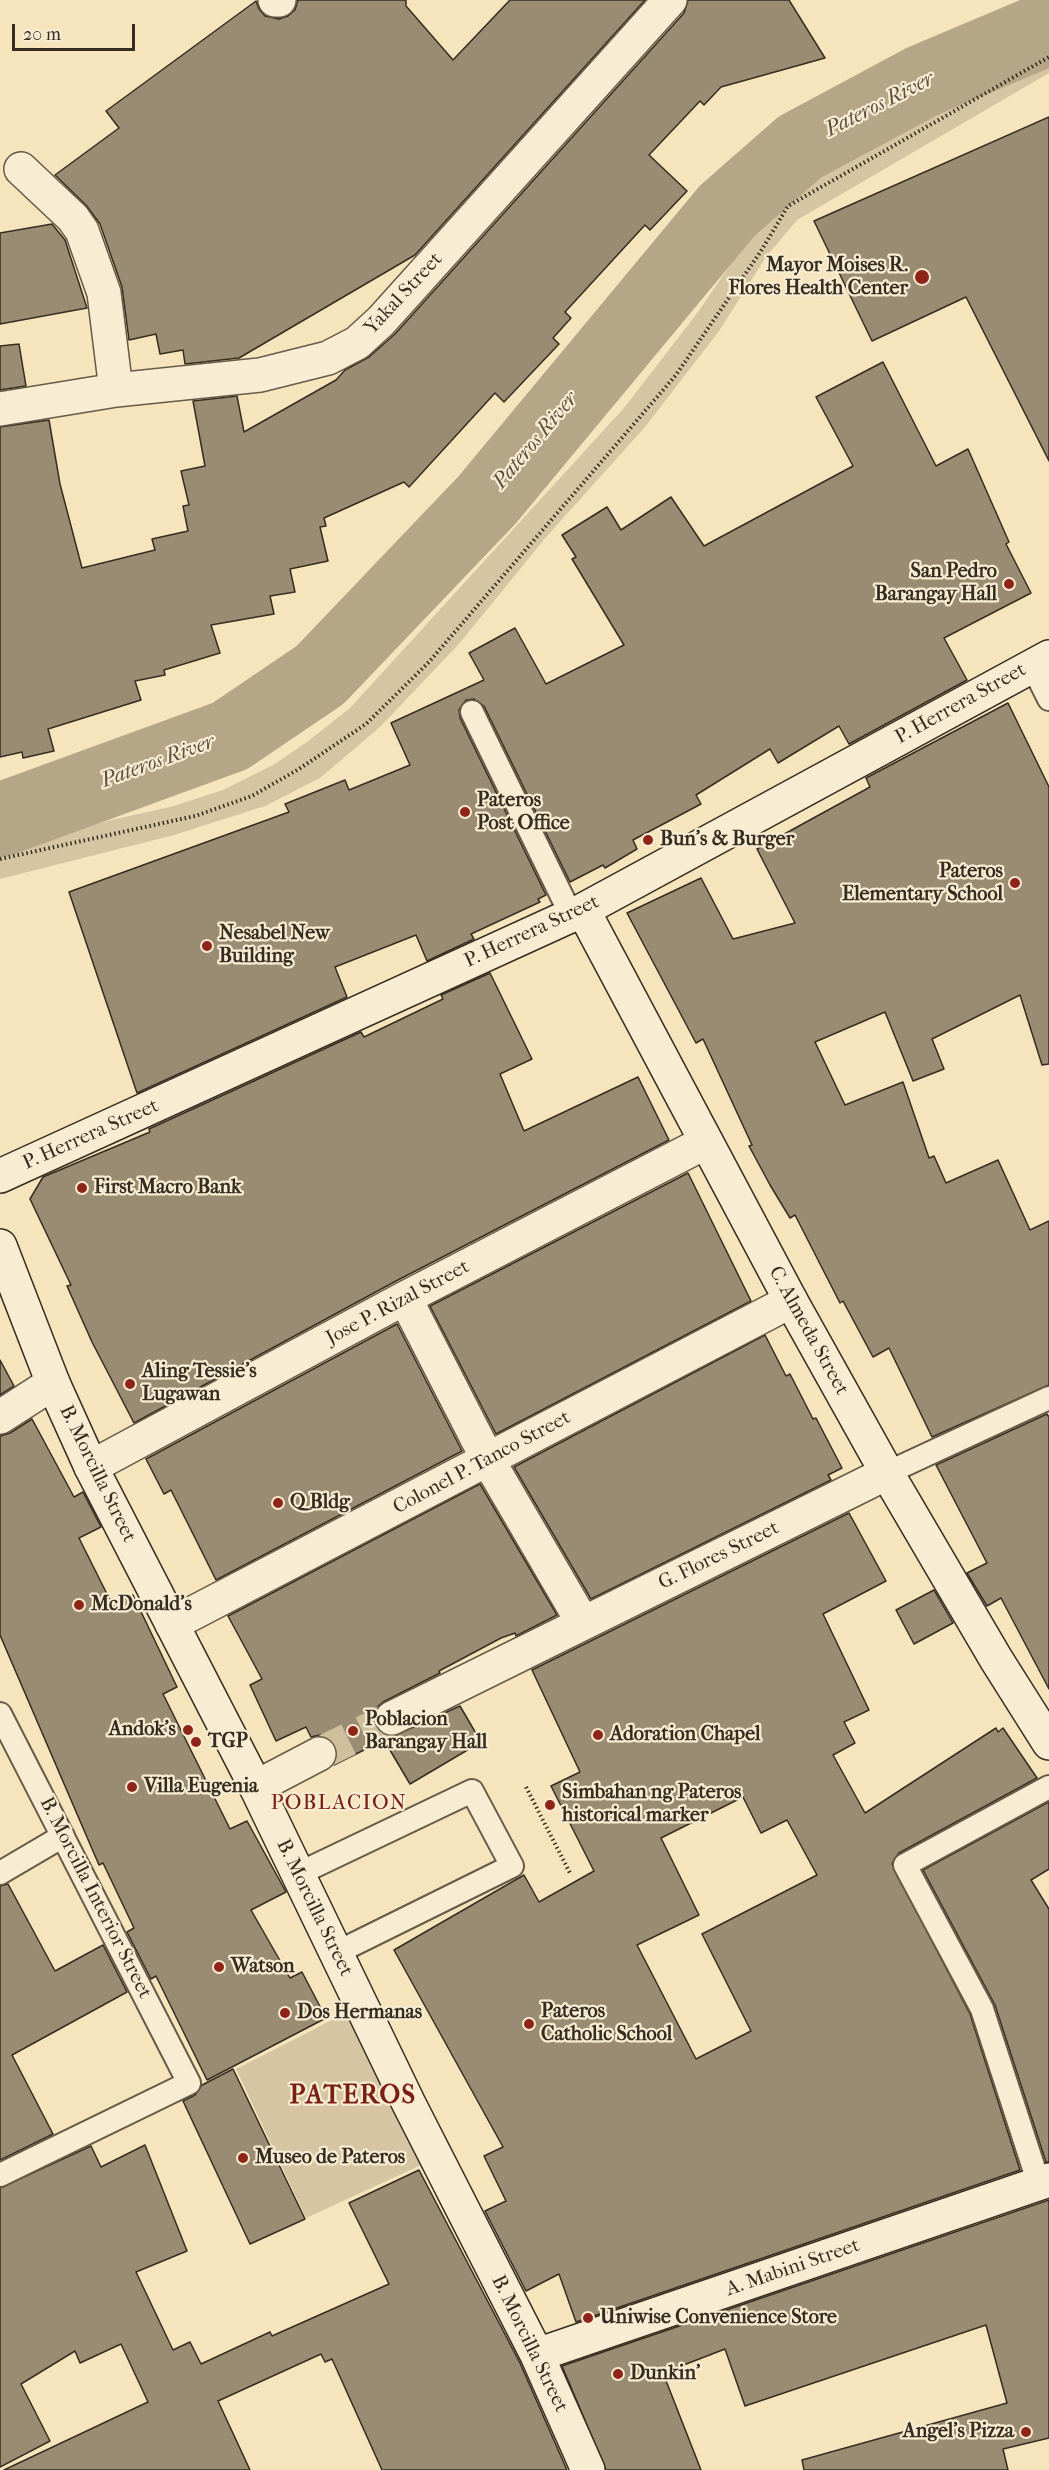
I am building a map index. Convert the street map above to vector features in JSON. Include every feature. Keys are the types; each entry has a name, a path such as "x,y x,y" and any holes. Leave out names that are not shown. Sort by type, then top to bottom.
{"street":[{"name":"Yakal Street","path":"0,409 116,390 260,375 328,358 357,343 389,313 670,0"},
{"path":"21,169 73,218 82,231 104,293 116,390"},
{"name":"P. Herrera Street","path":"0,1176 577,912 1040,661"},
{"name":"C. Almeda Street","path":"577,912 887,1473 996,1659 1049,1743"},
{"name":"Jose P. Rizal Street","path":"91,1467 405,1298 706,1142"},
{"name":"B. Morcilla Street","path":"0,1246 53,1383 91,1467 256,1787 409,2104 537,2355 588,2470"},
{"path":"405,1298 488,1460 583,1623"},
{"name":"Colonel P. Tanco Street","path":"172,1624 791,1301"},
{"path":"0,1417 53,1383"},
{"name":"G. Flores Street","path":"392,1718 887,1473"},
{"path":"256,1787 319,1754"},
{"name":"A. Mabini Street","path":"537,2355 1044,2182"}],"lane":[{"path":"1040,661 1049,699"},
{"path":"472,712 577,912"},
{"name":"G. Flores Street","path":"887,1473 1049,1398"},
{"name":"B. Morcilla Interior Street","path":"0,1714 189,2083 0,2175"},
{"path":"1044,2182 982,2009 905,1864 1049,1787"},
{"path":"298,1874 472,1791 512,1866 336,1953"},
{"path":"0,1873 63,1836"}],"path":[{"path":"0,859 195,816 252,796 299,769 366,724 429,662 676,375 761,251 788,206 1049,57"},
{"path":"526,1787 571,1875"}],"shaded area":[{"path":"1049,44 1049,73 797,220 766,257 719,331 645,427 547,536 458,645 380,727 320,778 265,806 174,835 0,879 0,845 174,806 223,790 273,765 350,708 624,408 698,312 788,180 929,111"},
{"path":"346,2013 421,2165 306,2218 236,2069"}],"building":[{"path":"298,0 406,0 406,6 453,60 510,0 645,0 415,255 239,358 185,364 183,350 160,354 156,334 129,340 122,287 100,224 86,205 55,175 119,128 106,111 256,1 265,16 279,19 295,10"},
{"path":"688,0 789,0 825,58 721,87 704,105 700,101 649,155 687,191 650,230 645,225 565,312 571,318 553,338 559,344 504,402 495,393 409,487 404,482 324,518 326,526 320,527 328,561 290,569 295,592 270,596 274,614 211,625 220,653 164,670 165,675 135,681 141,700 48,729 54,751 23,758 22,752 0,757 0,427 49,420 60,484 82,568 155,550 152,539 188,531 183,506 189,505 181,471 205,466 193,401 237,396 244,432 336,380 345,370 369,357 395,334 684,13"},
{"path":"1049,117 1049,461 966,297 872,341 814,221"},
{"path":"52,224 65,240 87,308 0,324 0,233"},
{"path":"19,344 26,386 0,390 0,346"},
{"path":"883,362 936,466 968,449 1009,542 1006,544 1031,593 944,638 967,680 849,744 839,726 778,763 770,749 696,795 701,804 633,840 637,849 605,868 603,865 570,882 484,706 474,699 466,700 459,710 460,718 546,895 538,899 540,902 471,934 474,939 427,961 416,935 335,967 347,997 137,1093 69,892 289,812 285,804 345,780 349,790 410,765 391,723 484,680 469,653 515,628 546,684 624,645 572,559 576,557 562,535 607,507 621,530 671,497 704,546 853,466 816,397"},
{"path":"1008,703 1049,787 1049,1064 1042,1065 1020,995 932,1039 944,1069 913,1081 885,1012 815,1042 845,1105 903,1082 929,1158 934,1156 946,1183 998,1160 1030,1230 1049,1221 1049,1385 932,1437 889,1348 873,1357 843,1301 840,1303 795,1215 790,1218 770,1185 749,1146 752,1145 703,1039 696,1043 627,913 701,878 733,939 795,923 757,849 870,787 866,778"},
{"path":"490,973 532,1059 500,1074 524,1131 638,1077 669,1140 396,1281 134,1423 92,1342 67,1286 71,1285 30,1199 43,1177 150,1132 149,1129 361,1032 364,1037 443,999 441,995"},
{"path":"688,1173 751,1301 496,1434 430,1306"},
{"path":"397,1324 462,1451 216,1580 171,1490 164,1494 146,1459"},
{"path":"765,1335 786,1376 790,1374 813,1419 816,1418 842,1468 828,1475 831,1480 591,1599 514,1467"},
{"path":"0,1360 14,1386 0,1395"},
{"path":"1047,1414 1049,1417 1049,1689 1001,1598 987,1606 967,1573 987,1563 936,1465"},
{"path":"32,1419 74,1497 83,1492 101,1527 79,1538 113,1606 133,1595 177,1687 163,1694 230,1829 247,1821 286,1892 251,1910 290,1978 302,1972 326,2018 207,2080 156,1976 151,1979 127,1932 134,1928 103,1863 99,1865 0,1635 0,1436 10,1433"},
{"path":"480,1484 557,1615 516,1636 515,1633 501,1638 383,1702 376,1708 373,1717 375,1726 381,1733 391,1737 460,1706 481,1742 410,1784 384,1740 334,1765 338,1755 335,1745 320,1735 311,1737 306,1727 276,1741 250,1685 262,1679 228,1616"},
{"path":"849,1513 886,1581 823,1614 869,1710 844,1722 855,1743 833,1755 865,1813 996,1728 998,1732 1003,1728 1037,1778 899,1853 892,1864 970,2014 1020,2170 576,2322 559,2274 526,2291 485,2211 506,2201 484,2156 503,2147 394,1950 524,1875 539,1902 594,1871 551,1786 580,1772 532,1670","holes":["743,1797 761,1833 787,1820 817,1875 702,1934 751,2031 696,2059 637,1945 699,1915 661,1838"]},
{"path":"934,1590 953,1623 914,1644 896,1610"},
{"path":"1049,1802 1049,1869 1031,1880 1049,1909 1049,2162 1046,2162 995,2005 923,1870"},
{"path":"8,1884 55,1971 103,1945 127,1992 12,2055 53,2134 0,2160 0,1886"},
{"name":"Museo de Pateros","path":"233,2069 305,2219 250,2244 183,2101 195,2095 202,2085"},
{"path":"145,2145 187,2251 136,2272 173,2350 190,2342 201,2364 270,2332 272,2336 389,2284 349,2203 419,2170 520,2363 567,2470 382,2470 332,2359 325,2362 321,2354 218,2401 250,2470 4,2470 148,2402 121,2344 80,2363 75,2351 21,2384 50,2441 0,2467 0,2188 91,2146 101,2167"},
{"path":"1049,2200 1049,2438 1003,2449 1008,2470 804,2470 802,2460 1007,2403 986,2325 745,2406 725,2349 663,2373 701,2470 606,2470 562,2366"}],"waterway":[{"name":"Pateros River","path":"0,820 230,736 320,675 487,500 727,211 800,147 923,81 1049,28"}],"tunnel":[{"path":"319,1754 392,1718"}],"place":[{"name":"Mayor Moises R. Flores Health Center","path":"922,277"},
{"name":"San Pedro Barangay Hall","path":"1009,584"},
{"name":"Pateros Post Office","path":"465,812"},
{"name":"Bun's & Burger","path":"648,840"},
{"name":"Pateros Elementary School","path":"1015,883"},
{"name":"Nesabel New Building","path":"207,946"},
{"name":"First Macro Bank","path":"82,1188"},
{"name":"Aling Tessie's Lugawan","path":"130,1384"},
{"name":"Q Bldg","path":"278,1503"},
{"name":"McDonald's","path":"79,1605"},
{"name":"Andok's","path":"188,1730"},
{"name":"Poblacion Barangay Hall","path":"353,1731"},
{"name":"Adoration Chapel","path":"598,1735"},
{"name":"TGP","path":"196,1742"},
{"name":"Villa Eugenia","path":"132,1787"},
{"name":"Simbahan ng Pateros historical marker","path":"550,1805"},
{"name":"Watson","path":"219,1967"},
{"name":"Dos Hermanas","path":"285,2013"},
{"name":"Pateros Catholic School","path":"529,2024"},
{"name":"Museo de Pateros","path":"243,2158"},
{"name":"Uniwise Convenience Store","path":"588,2318"},
{"name":"Dunkin'","path":"618,2374"},
{"name":"Angel's Pizza","path":"1026,2432"}],"district":[{"name":"POBLACION","path":"339,1804"},
{"name":"PATEROS","path":"353,2097"}]}
